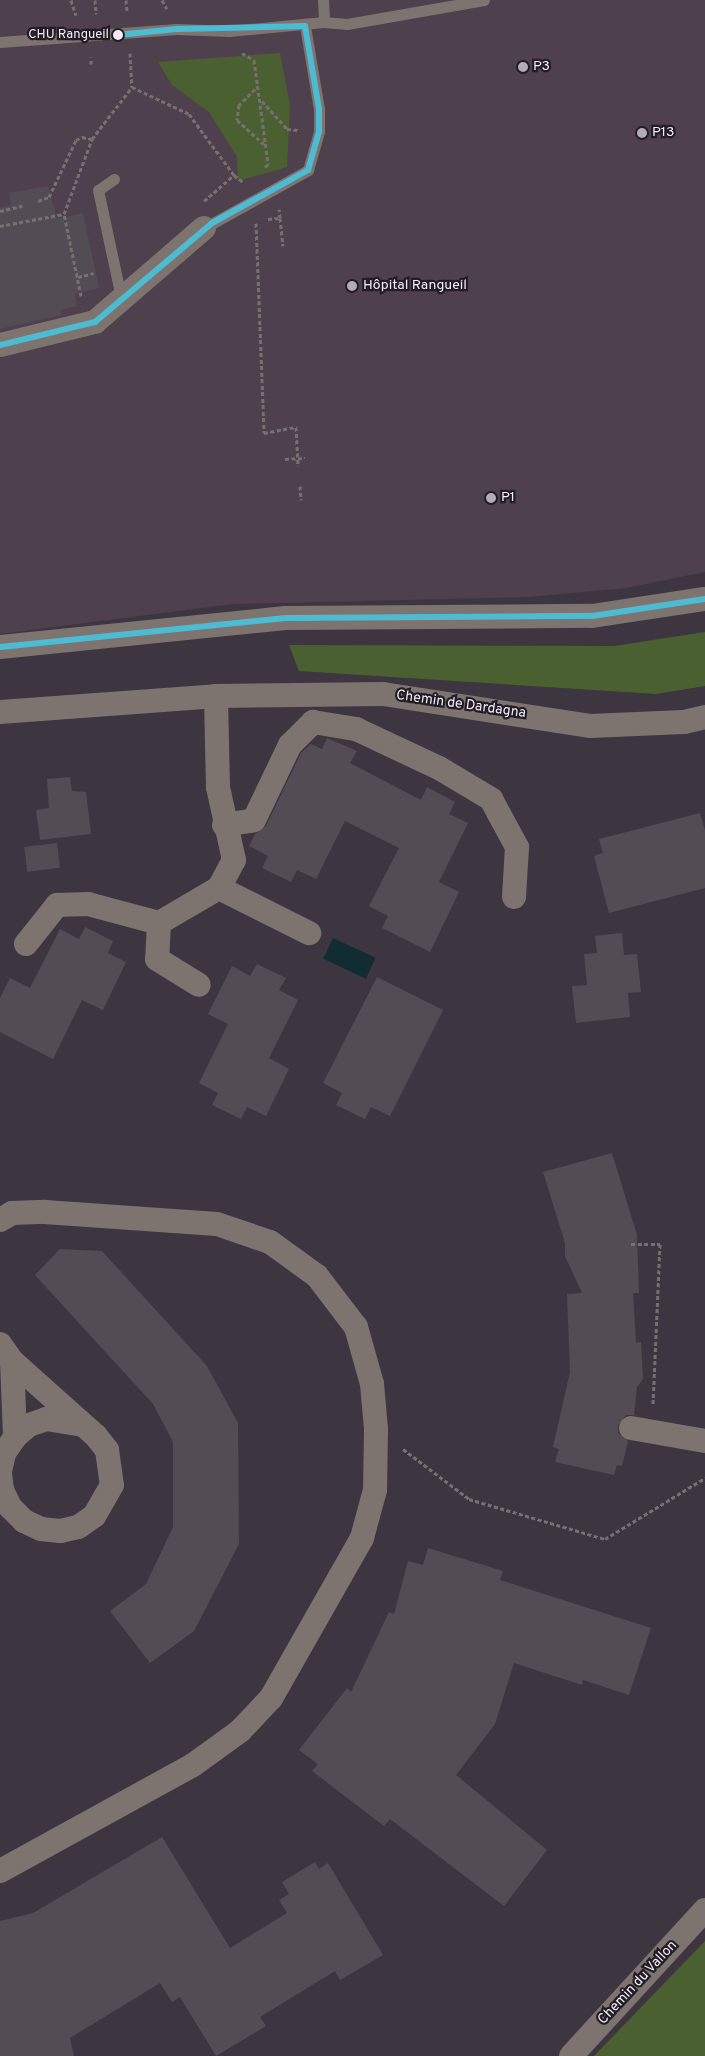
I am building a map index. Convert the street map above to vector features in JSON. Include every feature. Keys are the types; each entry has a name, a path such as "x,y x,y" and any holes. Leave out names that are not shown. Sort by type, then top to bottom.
{"street":[{"path":"0,345 95,322 121,297 204,228"},
{"path":"0,647 286,618 592,616 705,599"},
{"name":"Chemin de Dardagna","path":"0,712 216,696 383,694 590,726 684,722 705,717"},
{"path":"26,944 57,905 88,904 159,923 219,888 234,860 224,824 218,787 216,696"},
{"path":"224,824 254,820 290,745 313,722 356,729 439,768 491,799 517,847 514,897"},
{"path":"219,888 309,933"},
{"path":"159,923 158,959 198,985"},
{"path":"0,1220 12,1213 45,1212 217,1224 270,1242 317,1276 356,1327 372,1384 376,1430 375,1490 362,1538 271,1698 240,1731 193,1765 0,1870"},
{"path":"6,1352 82,1425 107,1450 112,1486 94,1516 78,1527 60,1531 41,1529 24,1521 10,1507 2,1490 0,1472 4,1453 15,1437 46,1419 82,1425"},
{"path":"6,1352 15,1437"},
{"path":"631,1428 705,1441"},
{"name":"Chemin du Vallon","path":"571,2056 705,1910"}],"lane":[{"path":"323,0 324,22"},
{"path":"0,42 177,29 306,26 324,22 347,24 484,0"},
{"path":"204,228 308,170 319,132 306,26"},
{"path":"114,179 98,190 121,297"}],"path":[{"path":"95,0 95,5"},
{"path":"126,0 128,22"},
{"path":"75,298 82,295 64,214 92,139 132,87 130,50"},
{"path":"236,51 254,60 255,89 261,101 287,129 319,132"},
{"path":"132,87 189,114 234,175"},
{"path":"255,89 239,105 237,120 265,144"},
{"path":"261,101 268,164 261,170"},
{"path":"38,201 49,197 76,140 82,137 92,139"},
{"path":"246,184 278,205 282,246"},
{"path":"0,211 22,206"},
{"path":"15,223 64,214"},
{"path":"0,226 41,218"},
{"path":"280,218 256,220 264,433 296,427 298,466"},
{"path":"78,277 96,272"},
{"path":"285,459 305,458"},
{"path":"300,486 301,500"},
{"path":"632,1244 660,1244 657,1381"},
{"path":"435,1471 469,1499 605,1539 705,1478"}],"shaded area":[{"name":"Hôpital Rangueil","path":"0,0 705,0 705,572 626,588 527,597 232,604 0,634"}],"green space":[{"path":"280,53 290,105 287,167 238,181 237,157 209,112 172,85 158,62"},
{"path":"705,632 705,686 656,694 299,671 289,645 614,646"},
{"path":"705,1941 705,2056 594,2056"}],"water":[{"path":"333,938 376,958 366,979 323,959"}],"building":[{"path":"48,186 57,219 83,213 99,288 75,294 77,306 61,310 61,315 0,329 0,207 11,205 9,193"},
{"path":"327,738 357,751 350,763 421,800 427,787 455,802 449,814 468,823 439,882 459,892 430,952 382,928 388,916 369,906 399,848 345,821 316,879 297,870 291,882 262,868 268,856 249,846 255,834 266,826 301,753 311,744 322,749"},
{"path":"70,777 72,791 86,792 91,834 40,840 36,810 49,808 47,779"},
{"path":"700,813 705,830 705,888 609,913 594,856 603,853 599,839"},
{"path":"57,843 60,868 27,872 24,847"},
{"path":"85,927 113,941 108,953 126,962 103,1010 82,1000 53,1059 0,1032 0,998 10,978 30,988 60,929 79,939"},
{"path":"622,933 624,955 637,954 641,992 628,993 630,1017 576,1023 572,986 587,985 584,954 597,953 595,936"},
{"path":"257,964 286,978 279,990 298,1000 269,1058 289,1069 266,1116 247,1107 241,1119 212,1105 218,1093 199,1083 228,1024 208,1014 232,966 250,976"},
{"path":"377,977 443,1010 390,1116 371,1107 365,1119 336,1105 342,1093 323,1083"},
{"path":"612,1153 637,1235 639,1293 633,1293 636,1343 641,1342 643,1379 637,1387 634,1415 626,1415 618,1425 618,1433 628,1441 622,1466 617,1465 614,1475 555,1462 559,1449 553,1447 570,1372 567,1294 582,1293 565,1256 565,1243 543,1172"},
{"path":"60,1249 102,1251 207,1366 238,1423 239,1544 194,1631 150,1663 110,1611 146,1584 173,1527 173,1442 153,1404 35,1275"},
{"path":"428,1548 503,1571 500,1580 651,1628 629,1695 583,1680 582,1685 514,1663 495,1724 456,1775 547,1850 504,1906 390,1819 384,1826 312,1771 318,1764 299,1750 347,1688 351,1692 389,1612 394,1614 408,1561 423,1565"},
{"path":"162,1837 230,1948 287,1913 279,1900 289,1894 282,1882 315,1862 319,1869 328,1863 383,1955 340,1980 335,1971 260,2017 266,2026 216,2056 180,1997 172,2002 160,1983 70,2038 74,2056 0,2056 0,1921 33,1913"}],"transit line":[{"path":"117,35 177,29 305,26"},
{"path":"0,345 95,322 212,223 308,170 319,132 319,109 305,26"},
{"path":"0,647 286,618 592,616 705,599"}],"place":[{"name":"CHU Rangueil","path":"118,35"},
{"name":"P3","path":"523,67"},
{"name":"P13","path":"642,133"},
{"name":"Hôpital Rangueil","path":"352,286"},
{"name":"P1","path":"491,498"}]}
